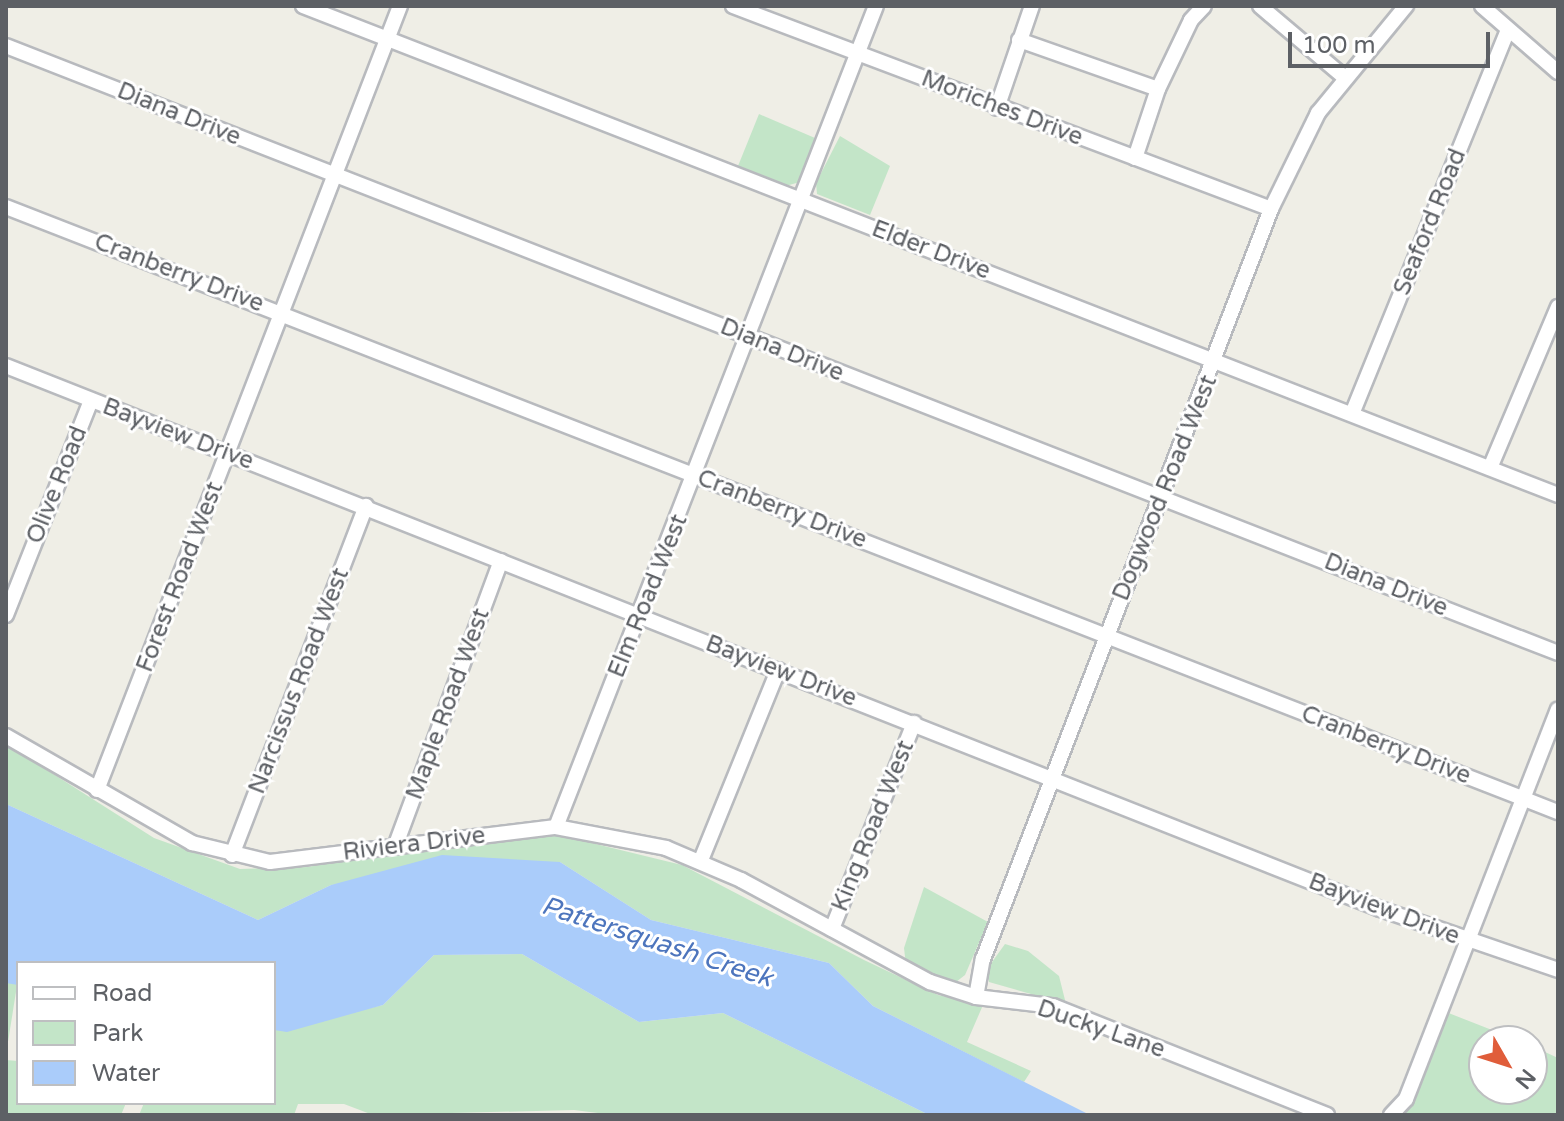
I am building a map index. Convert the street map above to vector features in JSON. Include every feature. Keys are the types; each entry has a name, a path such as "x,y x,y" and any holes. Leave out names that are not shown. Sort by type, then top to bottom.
{"street":[{"name":"Elder Drive","path":"303,6 1558,495"},
{"name":"Forest Road West","path":"97,790 400,6"},
{"name":"Moriches Drive","path":"733,6 1271,209"},
{"name":"Elm Road West","path":"556,827 696,476 876,6"},
{"path":"997,108 1032,6"},
{"path":"1135,158 1158,89 1191,20 1204,6"},
{"path":"1260,6 1344,77"},
{"name":"Dogwood Road West","path":"976,997 983,959 1216,360 1271,209 1318,113 1344,77 1406,6"},
{"path":"1482,6 1558,72"},
{"name":"Seaford Road","path":"1352,414 1508,30"},
{"path":"1019,40 1158,89"},
{"name":"Diana Drive","path":"6,46 1063,464 1162,496 1558,653"},
{"name":"Cranberry Drive","path":"6,207 1558,812"},
{"path":"1490,468 1558,307"},
{"name":"Bayview Drive","path":"6,366 1465,940 1558,970"},
{"name":"Olive Road","path":"6,615 91,400"},
{"name":"Narcissus Road West","path":"232,855 366,506"},
{"name":"Maple Road West","path":"395,847 501,561"},
{"path":"701,860 778,670"},
{"path":"1391,1115 1406,1099 1465,940 1558,710"},
{"name":"King Road West","path":"832,929 914,723"},
{"name":"Riviera Drive","path":"6,736 192,843 232,855 270,862 556,827 633,840 701,860 832,929"},
{"name":"Ducky Lane","path":"832,929 930,982 976,997 1053,1006 1327,1115"}],"green space":[{"path":"759,114 815,138 800,182 782,187 738,166"},
{"path":"840,136 890,166 870,215 817,194 816,183"},
{"path":"6,744 154,838 240,869 308,867 472,837 563,836 682,865 938,995 983,1005 967,1042 1031,1071 1024,1082 873,1006 829,963 651,920 560,862 331,885 258,920 6,804"},
{"path":"924,887 988,922 965,975 956,982 906,965 904,948"},
{"path":"1005,944 1028,951 1059,976 1066,1004 989,982 987,969"},
{"path":"522,954 639,1022 723,1013 929,1115 614,1115 574,1110 373,1115 344,1104 298,1104 294,1115 139,1115 143,1105 276,1105 276,1030 383,1005 434,955"},
{"path":"6,978 16,980 6,1041"},
{"path":"1446,1012 1479,1025 1468,1025 1468,1105 1548,1105 1548,1053 1558,1058 1558,1115 1405,1115"},
{"path":"6,1060 16,1061 16,1105 125,1105 121,1115 6,1115"}],"water":[{"name":"Pattersquash Creek","path":"6,804 258,920 331,885 442,855 560,862 651,920 829,963 873,1006 1090,1115 929,1115 723,1013 639,1022 522,954 434,955 383,1005 287,1032 276,1030 276,961 16,961 16,985 6,983"}]}
